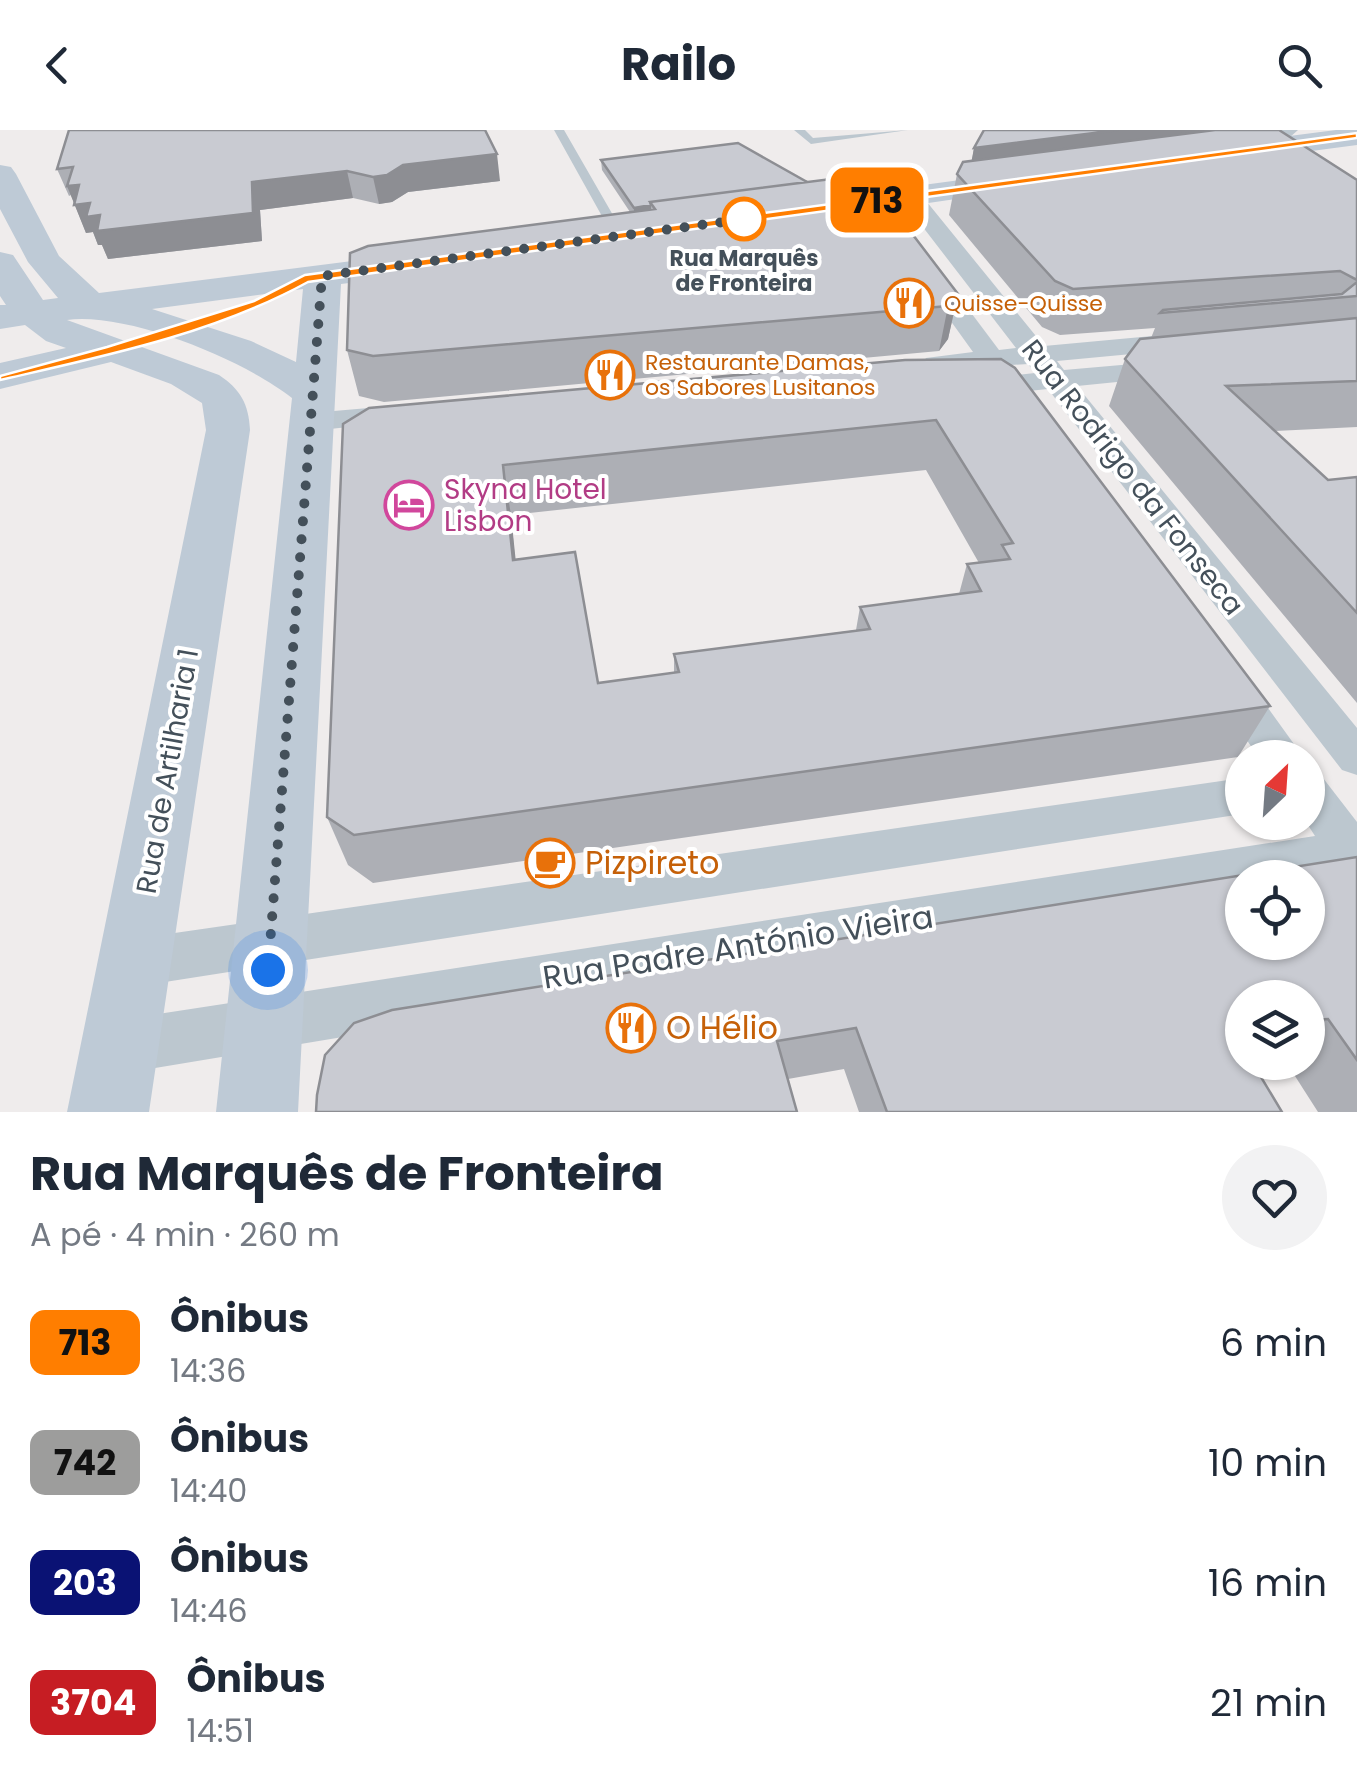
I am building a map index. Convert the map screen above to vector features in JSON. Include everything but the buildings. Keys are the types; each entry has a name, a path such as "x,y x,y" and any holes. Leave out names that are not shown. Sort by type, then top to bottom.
{"main road":[{"path":"1208,156 1284,141 1349,137"},
{"path":"1349,137 1330,142 1326,152 1357,193"},
{"path":"0,174 50,273 64,288 89,303 264,361 293,376 326,433"},
{"path":"770,215 892,223 910,196 1049,177"},
{"path":"581,241 658,230"},
{"path":"0,344 26,318 89,303 446,259"},
{"path":"0,263 26,318 181,375 217,394 228,411 228,430"},
{"path":"0,376 111,351 258,304 314,278"},
{"path":"257,1112 270,943 326,433 314,278"},
{"path":"0,390 80,382 121,386 228,430 326,433"},
{"name":"Rua de Artilharia 1","path":"108,1112 228,430"}],"street":[{"path":"1284,141 1357,193"},
{"name":"Rua Rodrigo da Fonseca","path":"910,196 1357,758"},
{"name":"Rua Rodrigo da Fonseca","path":"892,223 1010,384"},
{"path":"924,393 1010,384 1046,367 1219,338"},
{"path":"1046,367 1200,366"},
{"path":"906,367 1010,384"},
{"path":"326,433 430,411"},
{"path":"326,433 410,442"},
{"name":"Rua Rodrigo da Fonseca","path":"1212,660 1270,740"},
{"path":"1325,785 1357,778"},
{"path":"134,963 1225,799"},
{"path":"1325,811 1355,852"},
{"name":"Rua Padre António Vieira","path":"119,1046 1355,852"}],"lane":[{"path":"559,130 619,236"},
{"path":"799,130 811,141 903,130"}],"bus line":[{"name":"713","path":"0,376 111,351 258,304 305,278 1357,136"}],"place":[{"name":"Rua Marquês de Fronteira","path":"744,219"},
{"name":"Quisse-Quisse","path":"909,303"},
{"name":"Restaurante Damas, os Sabores Lusitanos","path":"610,375"},
{"name":"Skyna Hotel Lisbon","path":"409,505"},
{"name":"Pizpireto","path":"550,863"},
{"name":"O Hélio","path":"631,1028"}],"route":[{"path":"268,970 322,276 753,218 744,219"}]}
